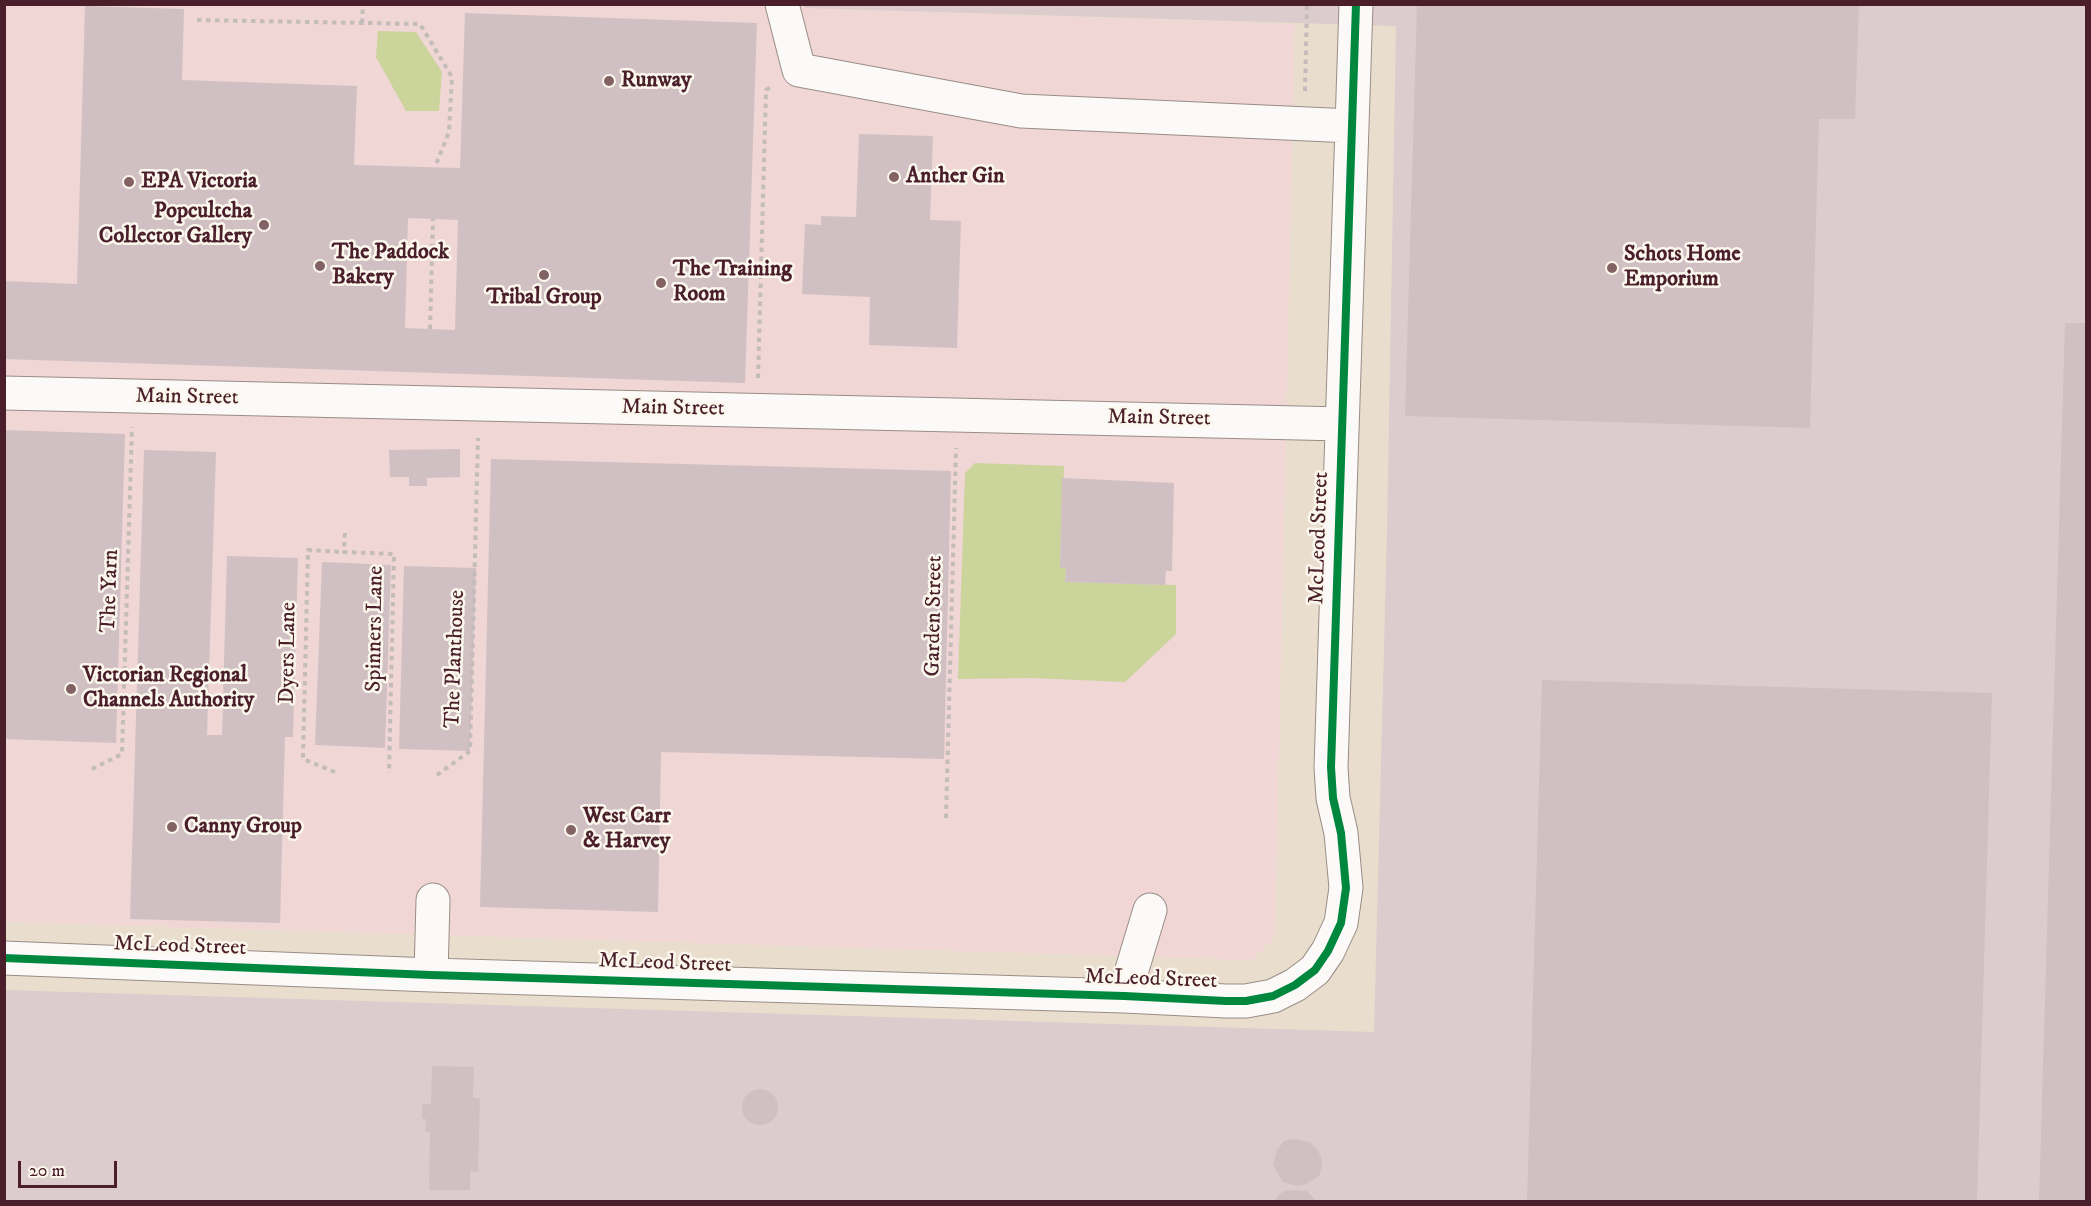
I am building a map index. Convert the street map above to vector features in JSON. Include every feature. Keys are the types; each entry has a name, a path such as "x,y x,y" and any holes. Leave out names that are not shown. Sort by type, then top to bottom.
{"street":[{"path":"782,4 799,70 1021,111 1352,126"},
{"name":"McLeod Street","path":"4,958 431,975 1226,1001 1246,1001 1273,996 1295,985 1315,970 1328,951 1341,923 1346,888 1341,833 1331,767 1356,4"},
{"name":"Main Street","path":"4,393 1342,423"},
{"path":"431,975 433,900"},
{"path":"1124,996 1150,910"}],"path":[{"path":"362,23 363,4"},
{"path":"1304,124 1307,4"},
{"path":"197,20 420,24 452,77 449,132 435,168"},
{"path":"757,411 766,90 799,70"},
{"path":"430,329 433,219"}],"shaded area":[{"path":"805,4 805,8 1295,24 1275,937 1252,960 5,922 5,5"},
{"path":"805,5 2086,5 2086,1201 5,1202 5,990 1374,1032 1387,530 1396,26 805,8"}],"green space":[{"path":"378,31 416,32 442,72 439,111 406,111 376,57"},
{"path":"975,463 1064,466 1060,568 1066,568 1065,582 1176,585 1176,634 1125,682 1031,678 958,679 965,473"}],"building":[{"name":"Schots Home Emporium","path":"1417,4 1859,4 1855,119 1819,119 1810,428 1405,416"},
{"path":"85,6 184,9 182,80 357,86 354,165 460,168 465,13 757,23 745,383 4,359 4,281 77,284","holes":["408,218 458,220 455,330 405,328"]},
{"path":"859,134 933,136 930,220 961,221 957,348 869,345 870,297 802,294 805,224 821,225 821,216 856,217"},
{"path":"2065,323 2086,323 2086,1202 2039,1202"},
{"path":"4,430 125,434 116,743 4,739"},
{"path":"460,449 460,477 427,478 427,486 409,486 409,477 390,477 389,450"},
{"path":"144,450 216,452 207,735 222,735 227,556 298,558 293,737 285,737 280,923 130,919"},
{"path":"491,459 951,471 944,759 661,752 658,912 480,907"},
{"path":"1062,478 1174,483 1172,571 1166,571 1165,585 1065,582 1066,568 1060,568"},
{"path":"322,562 391,565 385,748 315,745"},
{"path":"404,566 476,568 470,751 399,749"},
{"path":"1542,680 1992,693 1977,1202 1527,1202"},
{"path":"432,1066 474,1067 473,1098 480,1098 478,1172 470,1171 470,1190 429,1190 430,1132 425,1132 426,1119 422,1119 422,1104 431,1104"},
{"path":"760,1089 773,1094 778,1107 773,1120 760,1125 747,1120 742,1107 747,1094"},
{"path":"1293,1139 1310,1142 1321,1157 1322,1166 1319,1176 1304,1185 1297,1186 1283,1182 1273,1165 1277,1150 1284,1141"},
{"path":"1288,1190 1307,1191 1317,1202 1275,1202 1279,1194"}],"cycle path":[{"path":"4,958 431,975 1226,1001 1246,1001 1273,996 1295,985 1315,970 1328,951 1341,923 1346,888 1341,833 1333,798 1331,767 1356,4"}],"place":[{"name":"Runway","path":"609,81"},
{"name":"Anther Gin","path":"894,177"},
{"name":"EPA Victoria","path":"129,182"},
{"name":"Popcultcha Collector Gallery","path":"264,225"},
{"name":"The Paddock Bakery","path":"320,266"},
{"name":"Schots Home Emporium","path":"1612,268"},
{"name":"Tribal Group","path":"544,275"},
{"name":"The Training Room","path":"661,283"},
{"name":"Victorian Regional Channels Authority","path":"71,689"},
{"name":"Canny Group","path":"172,827"},
{"name":"West Carr & Harvey","path":"571,830"}]}
